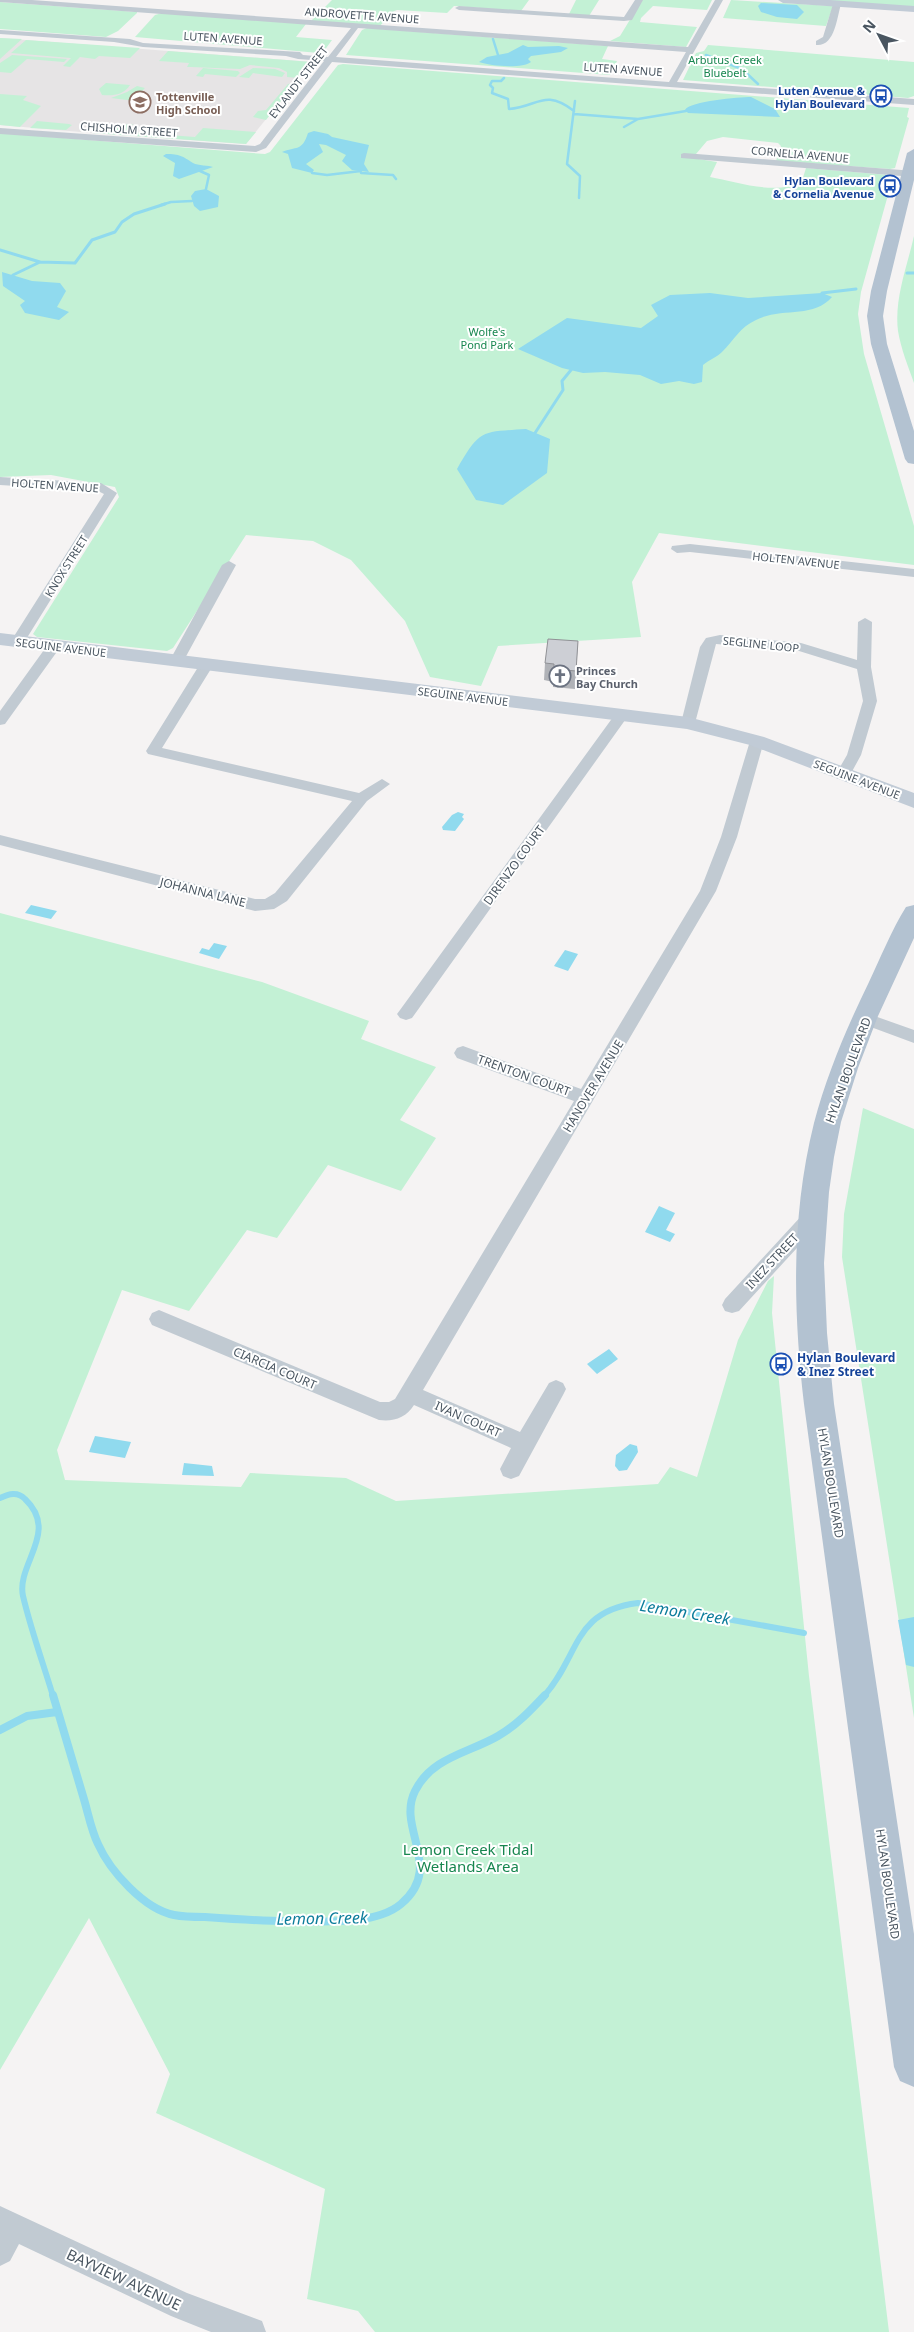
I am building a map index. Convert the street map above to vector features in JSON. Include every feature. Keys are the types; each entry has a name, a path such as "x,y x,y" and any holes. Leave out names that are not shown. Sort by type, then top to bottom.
{"main road":[{"path":"914,154 911,174 879,292 875,316 881,350 914,459"},
{"name":"HYLAN BOULEVARD","path":"914,913 866,1019 829,1120 818,1172 812,1218 810,1277 811,1338 914,2067"}],"street":[{"name":"ANDROVETTE AVENUE","path":"0,0 692,50"},
{"path":"142,18 162,0"},
{"path":"459,8 627,19 639,0"},
{"path":"672,84 719,0"},
{"path":"783,0 914,9"},
{"path":"819,43 827,38 837,4"},
{"name":"EYLANDT STREET","path":"256,150 262,147 356,26"},
{"path":"117,41 129,31"},
{"name":"LUTEN AVENUE","path":"0,32 117,41 143,45 155,44 289,54 298,57 914,102"},
{"name":"CHISHOLM STREET","path":"0,131 256,150"},
{"name":"CORNELIA AVENUE","path":"684,156 911,174"},
{"name":"HOLTEN AVENUE","path":"0,481 101,488 109,491"},
{"name":"KNOX STREET","path":"9,640 111,496 109,491"},
{"name":"HOLTEN AVENUE","path":"677,549 690,548 914,573"},
{"path":"176,660 229,565"},
{"path":"844,774 854,755 870,701 864,667 865,622"},
{"name":"SEGUINE AVENUE","path":"9,640 688,724 757,741 914,801"},
{"name":"SEGLINE LOOP","path":"688,724 707,647 711,641 802,647 864,667"},
{"path":"0,720 54,646"},
{"path":"207,664 153,751 362,798"},
{"name":"DIRENZO COURT","path":"406,1014 621,716"},
{"name":"HANOVER AVENUE","path":"391,1412 402,1406 410,1394 708,891 729,836 757,741"},
{"name":"JOHANNA LANE","path":"0,840 255,905 268,905 281,897 362,798 382,784"},
{"path":"866,1019 914,1037"},
{"name":"TRENTON COURT","path":"463,1053 586,1098"},
{"name":"INEZ STREET","path":"732,1305 812,1218"},
{"name":"CIARCIA COURT","path":"159,1319 379,1411 391,1412"},
{"path":"511,1469 556,1389"},
{"name":"IVAN COURT","path":"410,1394 525,1444"},
{"name":"BAYVIEW AVENUE","path":"4,2233 181,2306 251,2332"}],"shaded area":[{"name":"Tottenville High School","path":"0,38 312,62 246,144 92,133 0,125"}],"green space":[{"path":"332,0 529,0 521,11 454,6 447,13 397,10 392,12 380,26 311,21"},
{"path":"576,0 599,0 589,16 569,14"},
{"name":"Arbutus Creek Bluebelt","path":"642,0 712,0 707,10 653,6 641,18 640,22 697,27 686,47 610,41 620,36"},
{"name":"Arbutus Creek Bluebelt","path":"731,0 833,6 826,26 723,18"},
{"path":"817,0 914,0 914,7"},
{"path":"0,2 137,13 118,31 106,37 0,29"},
{"path":"162,13 306,24 296,37 332,40 324,51 319,53 135,37 155,15"},
{"path":"367,28 608,46 602,59 617,61 610,75 346,55 362,30"},
{"path":"0,38 22,39 0,59"},
{"path":"26,40 140,48 130,58 99,56 95,59 80,57 70,67 63,66 71,58 11,53"},
{"name":"Arbutus Creek Bluebelt","path":"708,45 914,62 914,96 908,98 683,80 696,53 704,51"},
{"path":"168,51 312,62 299,78 287,77 287,72 279,68 250,65 240,69 187,67 189,63 159,61"},
{"path":"12,55 67,59 64,62 27,59 11,73 0,72 0,63"},
{"name":"Wolfe's Pond Park","path":"338,65 909,108 907,117 909,118 895,168 776,161 781,146 778,143 723,137 707,141 696,154 680,156 717,162 710,177 769,188 792,185 802,181 806,168 889,175 893,177 861,292 858,314 864,354 914,526 914,565 659,533 632,582 641,637 498,646 481,686 430,677 405,621 351,560 313,541 246,535 173,648 167,651 37,637 33,634 119,497 115,487 51,475 0,477 0,133 265,154 270,152"},
{"path":"203,68 238,71 240,73 236,77 205,74 203,77 196,76"},
{"path":"253,68 275,69 285,73 282,77 253,73 249,78 239,77"},
{"path":"106,83 130,85 125,91 118,94 102,95 99,89"},
{"path":"295,83 266,120 253,117 258,111 266,110 288,84"},
{"path":"137,86 145,88 139,94 147,95 143,102 111,98 127,92"},
{"path":"0,94 27,96 23,100 41,106 20,127 0,125"},
{"path":"37,121 72,125 66,130 30,128"},
{"path":"133,124 128,129 129,132 195,137 203,128 256,132 246,144 92,133"},
{"path":"914,236 914,383 901,344 897,319 899,295"},
{"name":"Lemon Creek Tidal Wetlands Area","path":"0,913 262,982 369,1021 361,1039 436,1067 400,1120 436,1138 401,1191 328,1165 277,1238 247,1230 189,1311 122,1290 57,1450 65,1480 241,1487 250,1473 346,1478 396,1501 658,1484 670,1467 697,1477 738,1340 768,1281 774,1276 772,1313 809,1676 889,2332 375,2332 358,2311 307,2299 325,2189 156,2113 170,2074 89,1918 0,2070"},
{"path":"863,1108 914,1129 914,1718 842,1257 844,1214"}],"water":[{"path":"761,3 797,5 804,12 797,19 777,17 761,12 758,6"},
{"path":"523,45 528,47 559,46 568,48 561,52 531,56 528,59 531,62 521,66 498,66 479,62 487,57 508,53"},
{"path":"751,97 775,109 780,117 688,113 685,110 705,102"},
{"path":"314,131 369,145 364,164 369,172 352,170 342,161 346,155 326,145 319,144 323,152 306,164 314,170 312,173 292,168 288,154 282,152 301,146 308,133"},
{"path":"166,154 178,155 195,164 213,167 179,179 173,176 175,163 163,156"},
{"path":"206,189 219,196 218,207 200,211 194,206 191,196 195,191"},
{"path":"2,272 32,281 60,283 66,291 57,307 69,312 59,320 25,313 20,305 25,301 3,286"},
{"path":"710,293 748,298 822,293 832,297 816,308 766,316 750,323 741,330 720,354 703,365 702,382 694,384 679,381 661,384 640,375 605,372 583,373 562,368 518,349 567,318 641,328 658,316 651,305 670,295"},
{"path":"526,429 550,439 547,473 503,505 476,500 457,469 471,446 483,435 490,432"},
{"path":"458,812 464,814 462,817 464,819 455,831 443,830 442,827 452,815"},
{"path":"31,905 57,911 51,919 25,913"},
{"path":"214,943 227,946 219,959 199,953 202,948 209,950"},
{"path":"565,950 578,954 568,971 554,966"},
{"path":"659,1206 675,1213 666,1230 675,1234 670,1242 645,1232"},
{"path":"609,1349 618,1359 597,1374 587,1364"},
{"path":"95,1436 131,1442 125,1458 89,1452"},
{"path":"630,1444 637,1446 638,1452 627,1470 619,1471 615,1466 616,1455"},
{"path":"184,1463 212,1466 214,1476 182,1475"},
{"path":"914,1617 914,1667 906,1665 898,1620"}],"building":[{"path":"548,639 578,641 576,671 554,669 554,664 545,663"}],"waterway":[{"path":"493,39 498,55"},
{"path":"706,55 742,69 758,84"},
{"path":"504,78 501,81 492,81 490,85 493,88 492,93 508,99 509,109 548,100 564,104 574,111"},
{"path":"574,111 575,101"},
{"path":"574,111 567,164 580,176 579,198"},
{"path":"638,119 686,111"},
{"path":"574,114 638,119"},
{"path":"624,127 638,119"},
{"path":"200,171 209,175 206,189"},
{"path":"312,173 327,175 361,171"},
{"path":"361,173 393,175 396,179"},
{"path":"161,205 171,202 192,201"},
{"path":"40,262 75,263 92,240 115,232 122,222 134,214 165,204"},
{"path":"0,250 40,262"},
{"path":"13,275 40,262"},
{"path":"907,273 914,273"},
{"path":"822,293 856,289"},
{"path":"535,433 563,390 562,381 571,370"},
{"name":"Lemon Creek","path":"0,1498 13,1494 22,1496 35,1511 38,1536 25,1572 23,1596 53,1696"},
{"name":"Lemon Creek","path":"544,1696 556,1681 580,1637 589,1625 601,1615 616,1608 638,1603 804,1633"},
{"name":"Lemon Creek","path":"53,1695 96,1839 103,1855 119,1877 140,1897 151,1905 178,1916 315,1921 362,1919 377,1916 401,1904 413,1890 419,1876 420,1862 411,1819 411,1805 415,1791 422,1780 441,1763 505,1732 544,1696"},
{"path":"0,1730 27,1716 57,1712"}],"place":[{"name":"Luten Avenue & Hylan Boulevard","path":"881,96"},
{"name":"Tottenville High School","path":"140,102"},
{"name":"Hylan Boulevard & Cornelia Avenue","path":"890,186"},
{"name":"Princes Bay Church","path":"560,676"},
{"name":"Hylan Boulevard & Inez Street","path":"781,1364"}]}
